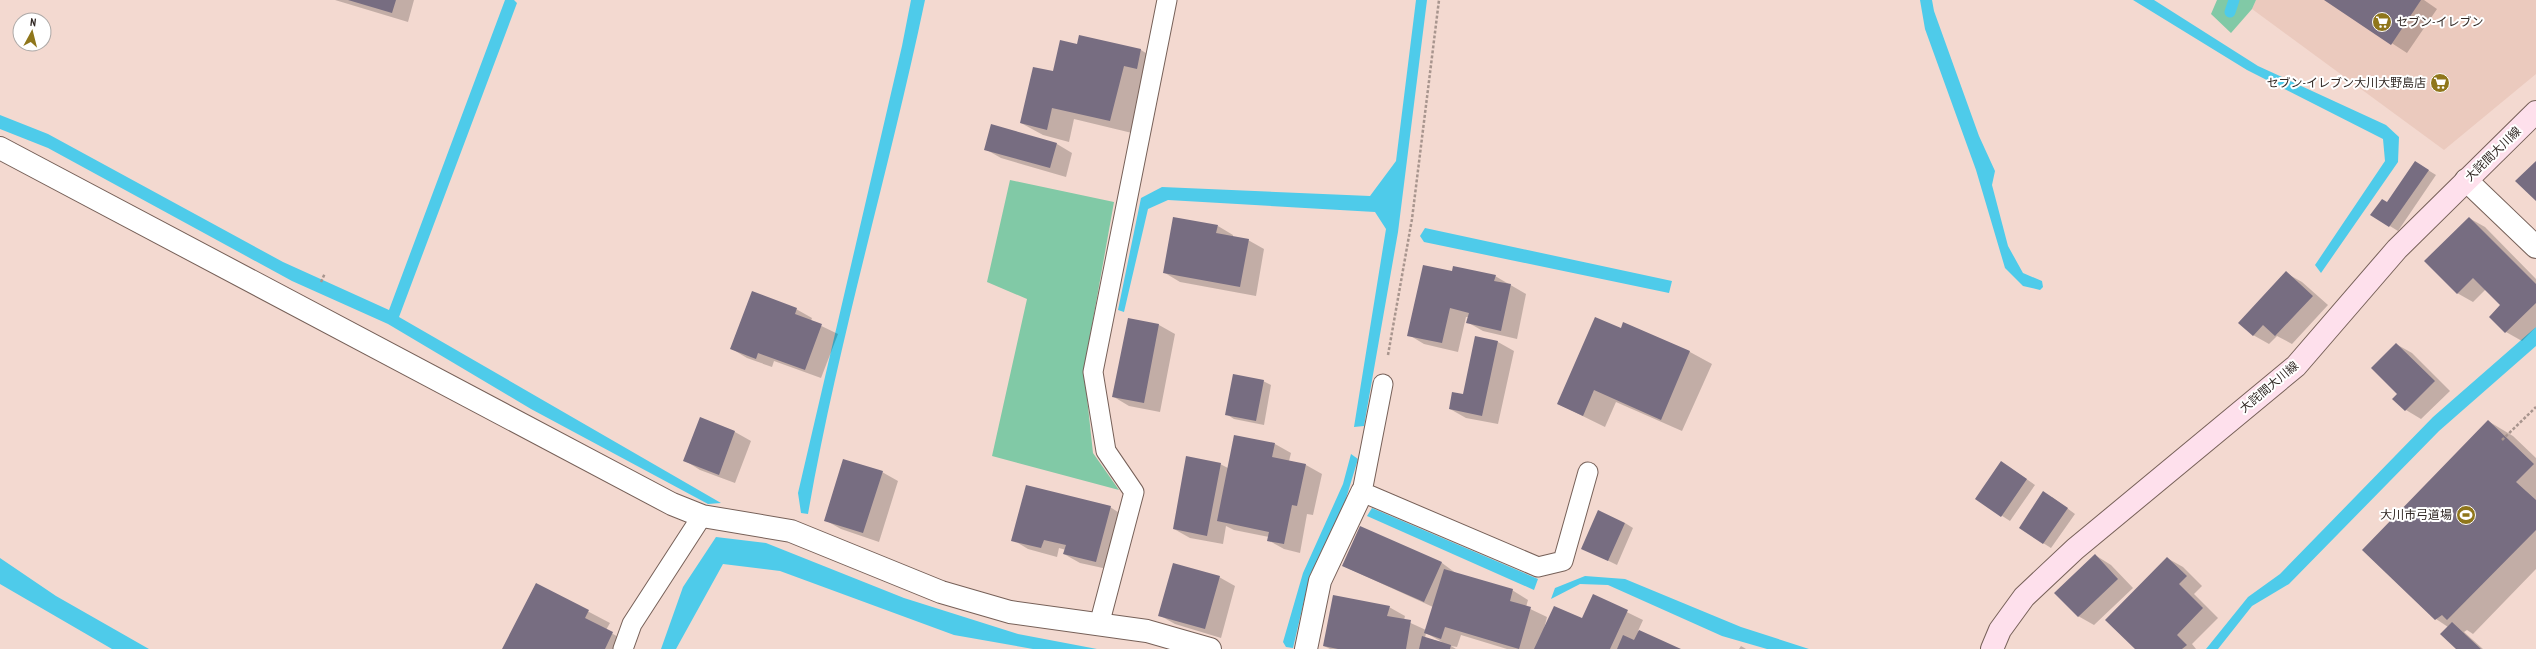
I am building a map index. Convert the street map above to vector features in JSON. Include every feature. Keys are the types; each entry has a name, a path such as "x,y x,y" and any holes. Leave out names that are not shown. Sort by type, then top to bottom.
{"main road":[{"name":"大詫間大川線","path":"1992,649 2000,630 2024,597 2075,549 2296,366 2397,249 2536,112"}],"street":[{"path":"0,148 672,504 702,516 791,531 942,592 1010,612 1147,631 1210,649"},
{"path":"2466,180 2536,247"},
{"path":"1306,649 1320,581 1362,492"}],"lane":[{"path":"1099,625 1134,492 1106,451 1093,372 1167,0"},
{"path":"1383,384 1362,492 1538,566 1563,561 1588,472"},
{"path":"623,649 632,624 702,516"}],"path":[{"path":"1383,384 1412,219 1438,0"},
{"path":"2502,440 2536,407"}],"shaded area":[{"name":"セブン-イレブン大川大野島店","path":"2256,0 2536,0 2536,74 2444,150 2252,9"}],"green space":[{"path":"2217,0 2256,0 2252,9 2231,33 2211,14"},
{"path":"1010,180 1114,202 1084,370 1093,453 1119,490 992,456 1027,299 987,282"}],"water":[{"path":"505,0 514,0 517,3 399,317 721,503 708,504 531,409 388,324 292,281 48,148 0,129 0,115 48,134 283,262 389,310"},
{"path":"911,0 925,0 896,129 834,385 808,514 801,513 798,493 902,46"},
{"path":"1416,0 1427,0 1398,232 1364,426 1354,427 1386,229 1375,212 1168,200 1148,209 1124,312 1118,310 1141,198 1162,187 1370,196 1396,161"},
{"path":"1920,0 1932,0 1934,11 1979,136 1995,171 1992,185 2008,246 2023,273 2042,281 2043,287 2040,290 2023,286 2005,268 1976,170 1925,29"},
{"path":"2133,0 2154,0 2258,66 2386,125 2399,137 2398,162 2321,273 2315,265 2385,161 2383,139 2247,70"},
{"path":"1425,228 1672,281 1669,293 1424,242 1420,236"},
{"path":"2536,327 2536,346 2439,431 2289,584 2252,606 2218,649 2206,649 2248,597 2280,574 2433,417"},
{"path":"1351,454 1358,459 1345,502 1310,575 1293,648 1286,647 1283,642 1303,573 1343,484"},
{"path":"1372,508 1538,579 1534,590 1367,516"},
{"path":"716,537 766,543 904,598 1018,634 1097,649 1033,649 954,635 780,571 723,564 676,649 661,649 683,587"},
{"path":"0,558 56,596 149,649 112,649 0,584"},
{"path":"1585,576 1625,579 1741,627 1809,649 1767,649 1722,636 1608,585 1580,584 1551,599 1555,588"}],"building":[{"path":"348,0 396,0 392,13"},
{"name":"セブン-イレブン","path":"2324,0 2421,0 2391,45"},
{"path":"1079,35 1141,49 1137,69 1124,66 1110,121 1052,108 1047,130 1020,123 1033,67 1053,71 1060,40 1077,44"},
{"path":"991,124 1057,143 1050,168 984,150"},
{"path":"2415,161 2429,170 2389,227 2370,215 2382,199 2387,202"},
{"path":"2536,161 2536,201 2515,181"},
{"path":"1173,217 1218,225 1216,233 1249,239 1240,287 1163,273"},
{"path":"2469,217 2536,284 2536,303 2505,333 2489,317 2500,305 2473,278 2457,294 2424,261"},
{"path":"1423,265 1452,271 1453,266 1496,275 1494,281 1511,284 1501,331 1466,323 1469,313 1450,308 1442,343 1407,336"},
{"path":"2286,271 2313,296 2275,336 2263,325 2253,336 2238,323"},
{"path":"752,291 797,308 795,314 822,324 805,370 758,353 756,359 730,349"},
{"path":"1595,317 1621,328 1623,322 1690,351 1661,420 1594,390 1583,416 1557,404"},
{"path":"1128,318 1159,324 1144,403 1112,397"},
{"path":"1475,336 1498,341 1482,416 1449,409 1452,392 1463,394"},
{"path":"2396,343 2435,381 2405,411 2392,399 2397,394 2371,368"},
{"path":"1233,374 1264,380 1256,421 1225,415"},
{"path":"700,417 735,431 719,475 683,461"},
{"name":"大川市弓道場","path":"2488,420 2534,464 2516,482 2536,500 2536,530 2447,620 2442,615 2435,620 2362,550"},
{"path":"1234,435 1275,443 1272,457 1306,464 1297,506 1292,505 1284,544 1267,541 1269,532 1217,521"},
{"path":"1186,456 1221,463 1207,536 1173,529"},
{"path":"843,459 883,471 863,533 824,521"},
{"path":"2001,461 2027,479 2001,517 1975,499"},
{"path":"1026,485 1111,506 1096,562 1063,554 1066,545 1044,540 1041,548 1011,541"},
{"path":"2043,491 2068,508 2043,544 2019,528"},
{"path":"1598,510 1625,523 1608,561 1581,549"},
{"path":"1360,526 1442,562 1424,602 1342,566"},
{"path":"2095,554 2118,579 2078,617 2054,593"},
{"path":"2167,557 2187,576 2179,584 2203,608 2177,635 2187,645 2182,649 2135,649 2105,620"},
{"path":"1173,563 1220,576 1205,629 1158,616"},
{"path":"1444,569 1513,589 1510,601 1531,607 1519,649 1445,627 1441,639 1424,633"},
{"path":"536,583 589,610 585,618 613,632 605,649 502,649"},
{"path":"1593,594 1628,610 1610,649 1534,649 1554,606 1582,618"},
{"path":"1333,595 1390,606 1387,616 1411,620 1406,649 1338,649 1323,646"},
{"path":"2452,622 2481,649 2456,649 2440,634"},
{"path":"1639,630 1681,649 1617,649 1623,635 1634,640"},
{"path":"1422,636 1451,645 1450,649 1419,649"}],"waterway":[{"path":"2230,12 2234,0"}],"place":[{"name":"セブン-イレブン","path":"2382,22"},
{"name":"セブン-イレブン大川大野島店","path":"2440,83"},
{"name":"大川市弓道場","path":"2466,515"}]}
